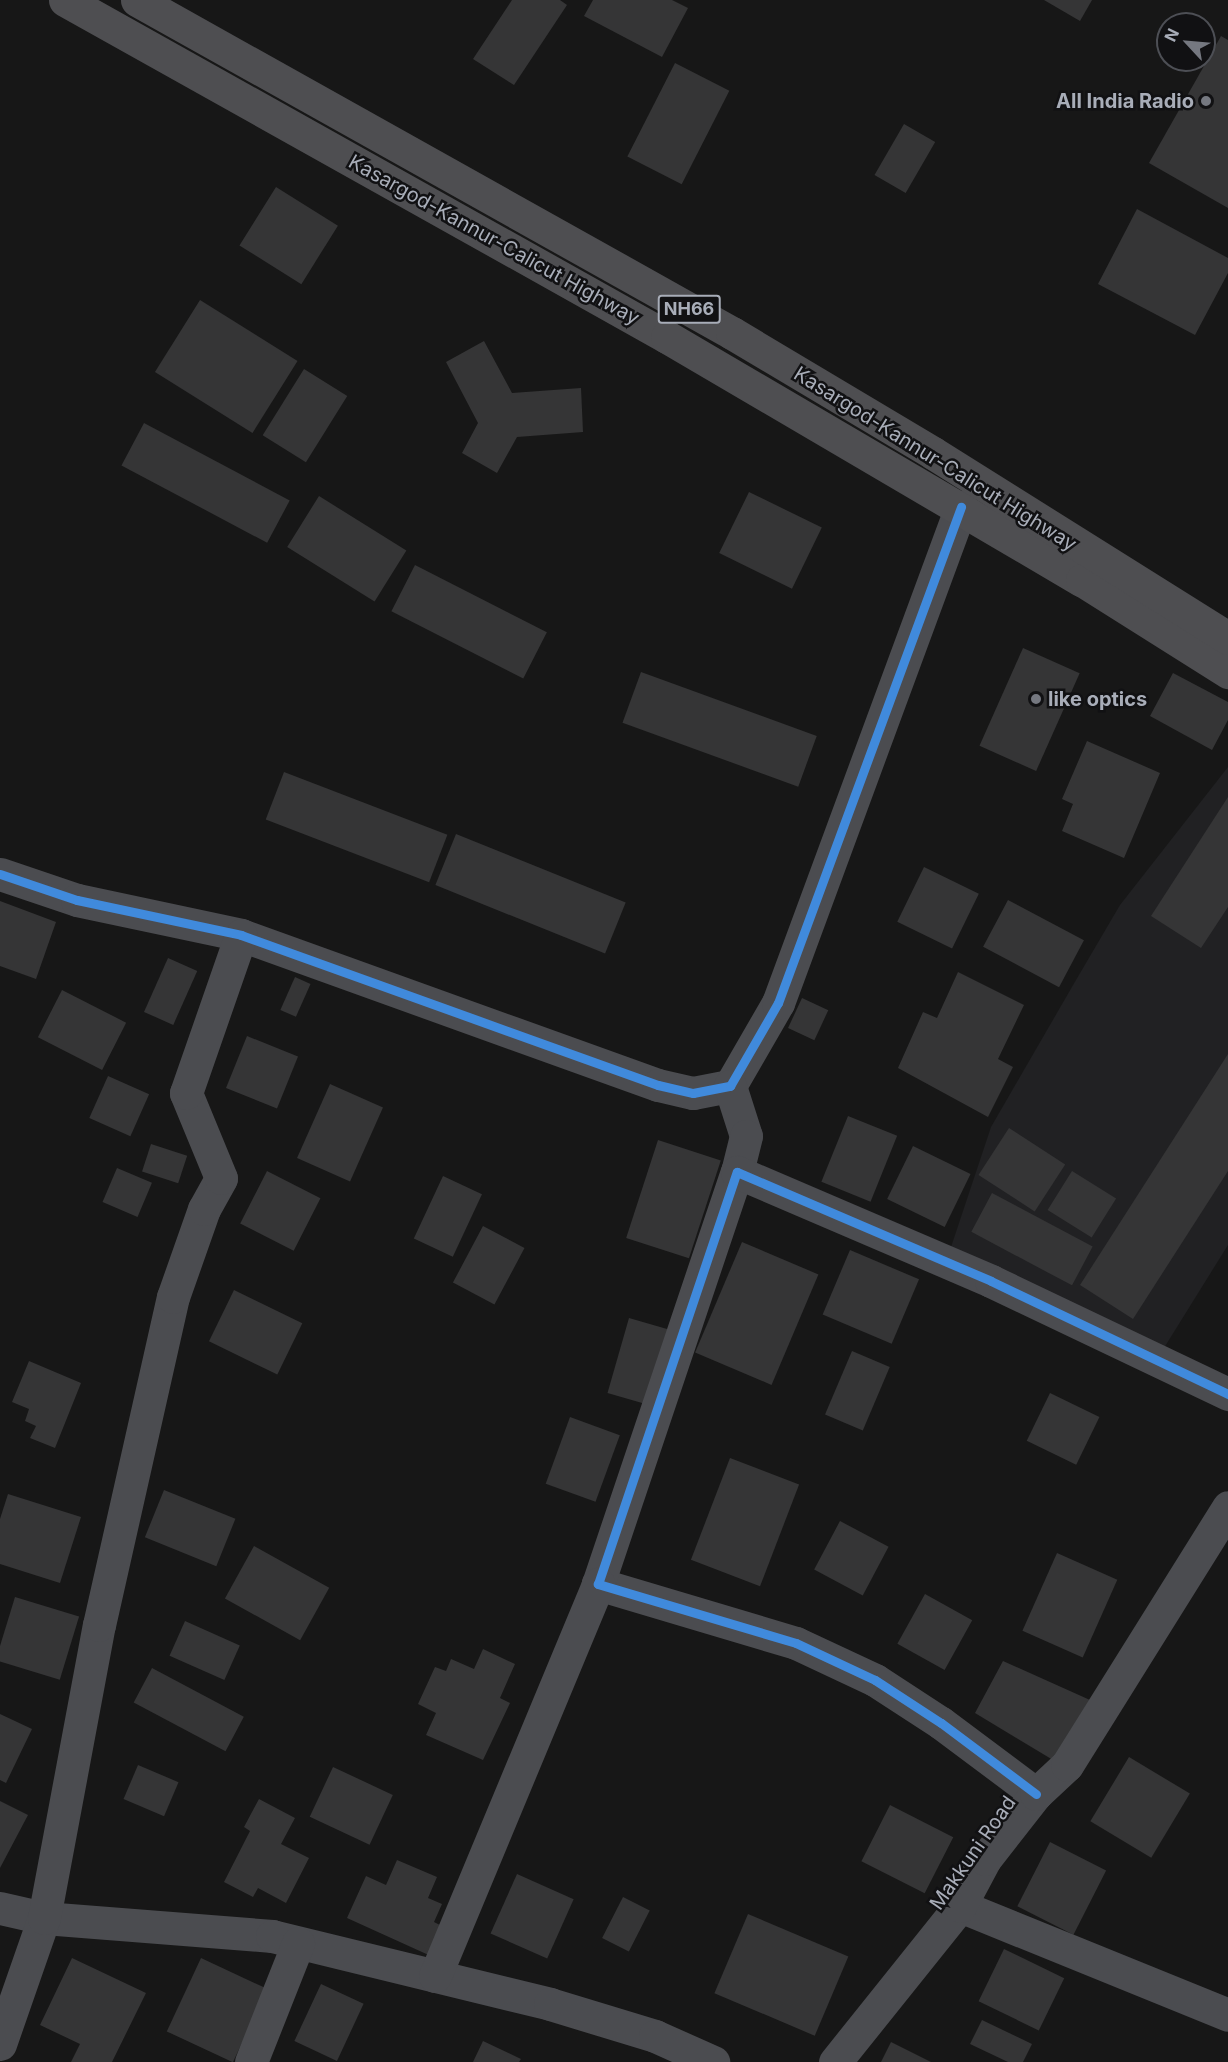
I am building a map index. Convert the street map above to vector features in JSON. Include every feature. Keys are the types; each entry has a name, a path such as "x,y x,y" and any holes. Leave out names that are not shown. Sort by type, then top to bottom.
{"highway":[{"name":"Kasargod-Kannur-Calicut Highway","path":"65,0 960,507 1228,672"},
{"name":"Kasargod-Kannur-Calicut Highway","path":"137,0 732,333 933,453 1228,638"}],"street":[{"path":"435,1976 598,1584 737,1172 746,1136 730,1086 778,1003 960,507"},
{"path":"0,874 77,900 241,935 506,1028 610,1071 693,1093 730,1086"},
{"path":"0,2044 44,1918 99,1625 173,1297 204,1209 221,1178 186,1093 241,935"},
{"path":"737,1172 980,1276 1228,1394"},
{"name":"Makkuni Road","path":"835,2062 960,1906 985,1859 1036,1794 1067,1765 1228,1508"},
{"path":"598,1584 796,1643 874,1680 942,1723 1036,1794"},
{"path":"960,1906 1228,2015"},
{"path":"0,1908 44,1918 272,1936 435,1976 655,2036 713,2062"},
{"path":"251,2062 298,1943"}],"shaded area":[{"path":"1228,767 1228,1245 1164,1348 951,1247 991,1127 1120,905"}],"building":[{"path":"512,0 560,0 567,5 514,85 473,59"},
{"path":"593,0 672,0 688,8 662,57 584,16"},
{"path":"1044,0 1092,0 1080,21"},
{"name":"All India Radio","path":"1221,36 1228,40 1228,208 1149,163 1201,72 1216,72 1216,45"},
{"path":"675,63 729,91 682,184 627,157"},
{"path":"904,124 935,142 906,193 874,175"},
{"path":"276,187 338,226 301,284 239,246"},
{"path":"1137,209 1228,258 1228,273 1195,335 1098,284"},
{"path":"200,300 298,361 252,433 155,372"},
{"path":"484,341 512,393 581,388 583,432 517,437 497,473 462,453 478,423 446,362"},
{"path":"304,369 347,396 306,462 263,435"},
{"path":"144,423 290,500 267,543 121,465"},
{"path":"749,492 822,528 792,589 719,553"},
{"path":"319,496 406,551 375,601 287,547"},
{"path":"415,565 547,632 523,679 391,611"},
{"path":"1023,648 1080,673 1036,771 979,746"},
{"path":"641,672 817,736 798,787 623,723"},
{"path":"1173,673 1228,702 1228,720 1212,750 1150,716"},
{"path":"1087,741 1160,773 1124,858 1062,831 1073,804 1062,799"},
{"path":"284,772 447,835 429,882 266,820"},
{"path":"1228,797 1228,907 1201,948 1151,916"},
{"path":"456,834 626,903 605,954 435,885"},
{"path":"924,867 979,894 952,949 897,922"},
{"path":"1008,900 1084,940 1059,987 983,947"},
{"path":"0,901 56,922 36,979 0,966"},
{"path":"168,958 197,971 173,1025 144,1012"},
{"path":"958,972 1024,1005 998,1059 1013,1067 988,1117 898,1068 923,1012 937,1018"},
{"path":"295,977 311,984 296,1017 280,1010"},
{"path":"62,990 126,1023 102,1070 38,1037"},
{"path":"802,998 828,1010 814,1040 788,1028"},
{"path":"247,1036 298,1057 277,1109 226,1088"},
{"path":"1228,1054 1228,1171 1133,1319 1080,1285"},
{"path":"108,1076 149,1094 130,1136 89,1118"},
{"path":"330,1084 383,1108 350,1182 297,1158"},
{"path":"848,1116 897,1136 871,1202 821,1182"},
{"path":"1009,1128 1065,1164 1035,1211 979,1175"},
{"path":"658,1140 721,1160 689,1258 626,1238"},
{"path":"151,1144 187,1156 178,1183 142,1172"},
{"path":"913,1146 971,1174 945,1227 887,1199"},
{"path":"117,1168 152,1183 138,1217 103,1202"},
{"path":"267,1171 320,1198 294,1251 240,1224"},
{"path":"1072,1171 1116,1199 1092,1238 1048,1210"},
{"path":"443,1176 482,1194 453,1257 414,1239"},
{"path":"992,1193 1093,1247 1072,1285 971,1232"},
{"path":"483,1226 524,1248 494,1305 453,1283"},
{"path":"742,1242 818,1274 772,1385 695,1352"},
{"path":"850,1250 919,1279 892,1344 823,1314"},
{"path":"234,1290 302,1323 277,1375 209,1341"},
{"path":"629,1318 672,1330 651,1405 608,1393"},
{"path":"852,1351 890,1367 863,1431 825,1415"},
{"path":"29,1361 81,1383 55,1448 30,1438 36,1426 25,1421 29,1409 12,1402"},
{"path":"1050,1393 1099,1417 1076,1465 1027,1441"},
{"path":"570,1417 620,1435 596,1502 546,1484"},
{"path":"730,1458 799,1485 760,1586 691,1560"},
{"path":"164,1490 235,1519 216,1566 145,1537"},
{"path":"8,1494 81,1517 60,1583 0,1564 0,1519"},
{"path":"840,1521 889,1547 863,1595 814,1570"},
{"path":"254,1546 329,1588 300,1640 225,1598"},
{"path":"1057,1553 1117,1580 1083,1657 1022,1631"},
{"path":"925,1594 972,1620 945,1670 897,1644"},
{"path":"15,1597 79,1617 60,1680 0,1661 0,1646"},
{"path":"185,1621 240,1645 224,1680 170,1656"},
{"path":"483,1649 515,1664 500,1698 510,1703 483,1760 426,1735 436,1713 418,1704 435,1667 446,1671 451,1659 474,1669"},
{"path":"1003,1661 1090,1700 1053,1760 975,1713"},
{"path":"152,1668 244,1717 226,1751 134,1702"},
{"path":"0,1714 32,1729 6,1783 0,1780"},
{"path":"1129,1757 1190,1794 1151,1858 1090,1821"},
{"path":"138,1765 179,1782 164,1816 124,1799"},
{"path":"333,1767 393,1795 370,1845 310,1817"},
{"path":"259,1799 295,1818 281,1844 309,1858 286,1903 258,1888 253,1897 224,1882 250,1831 244,1827"},
{"path":"0,1801 28,1815 0,1868"},
{"path":"890,1805 953,1837 925,1893 861,1861"},
{"path":"1050,1842 1106,1871 1073,1935 1017,1906"},
{"path":"397,1860 437,1877 428,1898 442,1904 434,1922 446,1928 433,1957 347,1918 366,1876 386,1885"},
{"path":"517,1874 574,1899 547,1959 491,1933"},
{"path":"623,1897 650,1911 629,1952 602,1938"},
{"path":"748,1914 848,1957 815,2036 714,1993"},
{"path":"1004,1949 1064,1978 1039,2031 979,2001"},
{"path":"72,1958 146,1993 112,2062 71,2062 80,2044 40,2025"},
{"path":"201,1958 267,1989 233,2062 167,2031"},
{"path":"321,1984 364,2004 337,2061 294,2041"},
{"path":"982,2020 1032,2044 1023,2062 1008,2062 970,2044"},
{"path":"483,2041 521,2059 519,2062 473,2062"},
{"path":"891,2042 931,2062 881,2062"}],"cycle path":[{"path":"0,874 77,900 241,935 658,1085 693,1093 730,1086 778,1003 961,507"},
{"path":"1036,1794 941,1723 875,1680 796,1643 598,1584 737,1172 991,1281 1228,1394"}],"place":[{"name":"All India Radio","path":"1206,101"},
{"name":"like optics","path":"1036,699"}]}
